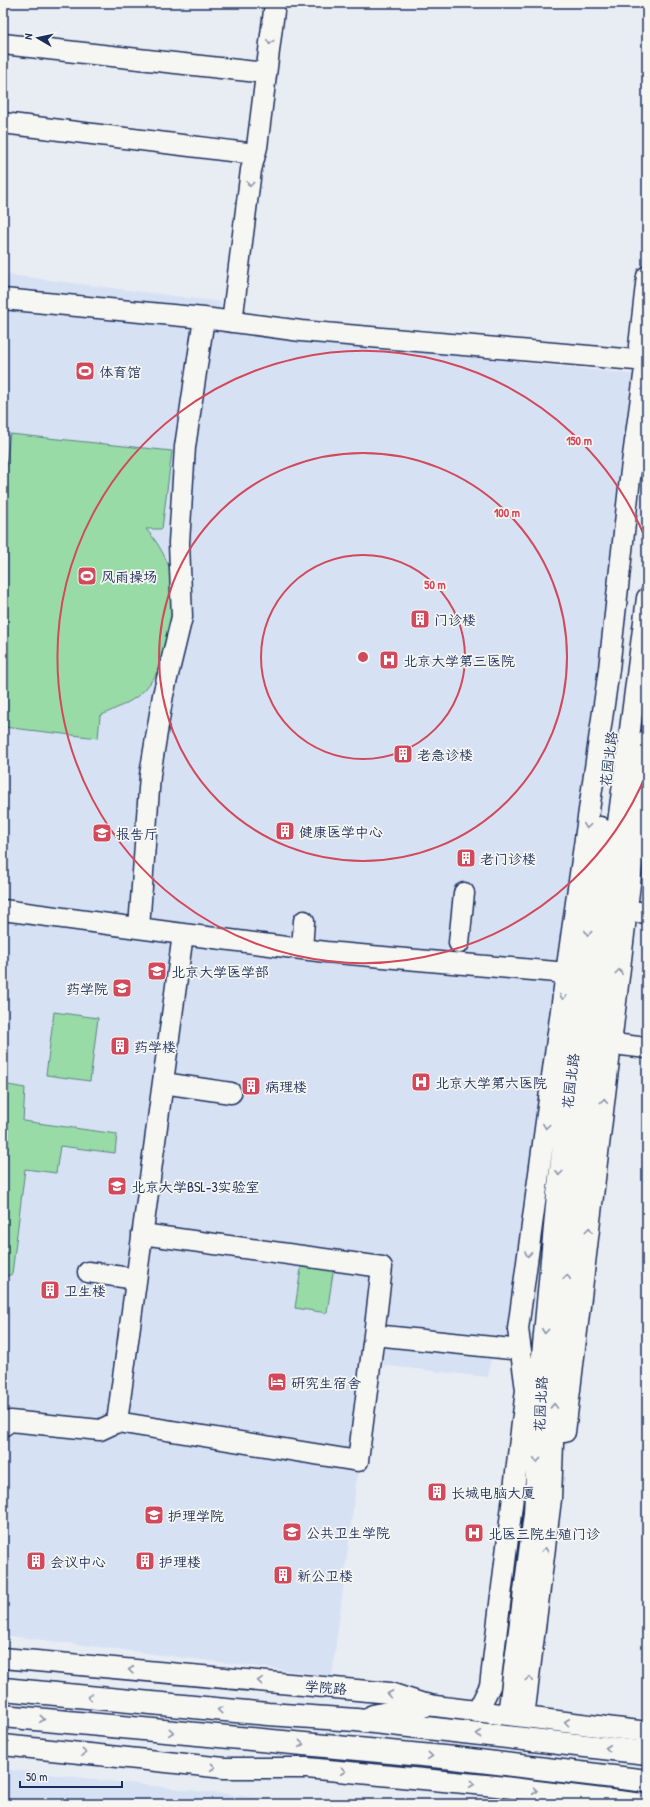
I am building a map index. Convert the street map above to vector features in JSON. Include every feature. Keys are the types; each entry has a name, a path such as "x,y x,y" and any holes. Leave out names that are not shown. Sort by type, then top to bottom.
{"highway":[{"path":"3,1689 268,1714 356,1720 647,1753"},
{"path":"356,1720 427,1704"},
{"path":"3,1716 446,1758 647,1781"}],"street":[{"path":"232,322 251,170 255,154 275,3"},
{"path":"3,44 266,73"},
{"path":"3,123 255,154"},
{"path":"477,1712 490,1686 526,1390 518,1329 574,974 630,478 647,361 638,346 647,276"},
{"path":"3,299 204,318 341,335 647,361"},
{"path":"139,928 150,775 164,695 182,617 180,543 185,447 204,318"},
{"name":"花园北路","path":"516,1716 534,1514 542,1356 557,1195 574,974 594,894 610,744 647,448"},
{"name":"花园北路","path":"516,1716 551,1499 555,1387 603,1042 643,654 647,598"},
{"path":"647,740 617,909 647,913"},
{"path":"459,943 464,893"},
{"path":"3,910 302,949 574,974"},
{"path":"302,949 304,921"},
{"path":"117,1422 183,934"},
{"path":"564,1436 603,1042 647,1048"},
{"path":"163,1083 231,1093"},
{"path":"3,1426 10,1421 100,1430 117,1422 358,1461 382,1267 142,1234"},
{"path":"88,1272 136,1279"},
{"path":"374,1335 521,1350"},
{"name":"学院路","path":"3,1658 390,1693 427,1704 477,1712 647,1732"},
{"path":"3,1744 224,1768 307,1768 496,1786 643,1804"}],"shaded area":[{"path":"3,274 221,302 217,330 640,375 513,1358 491,1357 488,1377 371,1364 332,1676 3,1635"},
{"path":"3,1769 313,1804 3,1804"}],"green space":[{"name":"风雨操场","path":"10,434 172,451 162,529 146,529 159,546 170,568 176,591 177,602 174,623 163,659 155,677 137,696 125,704 100,716 98,738 3,727 3,472 5,472"},
{"path":"54,1012 98,1018 90,1081 46,1075"},
{"path":"3,1084 25,1088 23,1121 117,1134 115,1153 60,1146 56,1173 25,1169 12,1274 3,1278"},
{"path":"302,1262 334,1266 327,1313 295,1308"}],"place":[{"name":"体育馆","path":"85,371"},
{"name":"风雨操场","path":"87,576"},
{"name":"门诊楼","path":"420,619"},
{"name":"北京大学第三医院","path":"389,660"},
{"name":"老急诊楼","path":"403,754"},
{"name":"健康医学中心","path":"285,831"},
{"name":"报告厅","path":"102,833"},
{"name":"老门诊楼","path":"466,858"},
{"name":"北京大学医学部","path":"157,971"},
{"name":"药学院","path":"122,988"},
{"name":"药学楼","path":"120,1046"},
{"name":"北京大学第六医院","path":"421,1082"},
{"name":"病理楼","path":"251,1086"},
{"name":"北京大学BSL-3实验室","path":"117,1186"},
{"name":"卫生楼","path":"50,1290"},
{"name":"研究生宿舍","path":"277,1382"},
{"name":"长城电脑大厦","path":"437,1492"},
{"name":"护理学院","path":"154,1515"},
{"name":"公共卫生学院","path":"292,1532"},
{"name":"北医三院生殖门诊","path":"474,1533"},
{"name":"会议中心","path":"36,1561"},
{"name":"护理楼","path":"145,1561"},
{"name":"新公卫楼","path":"283,1575"}]}
